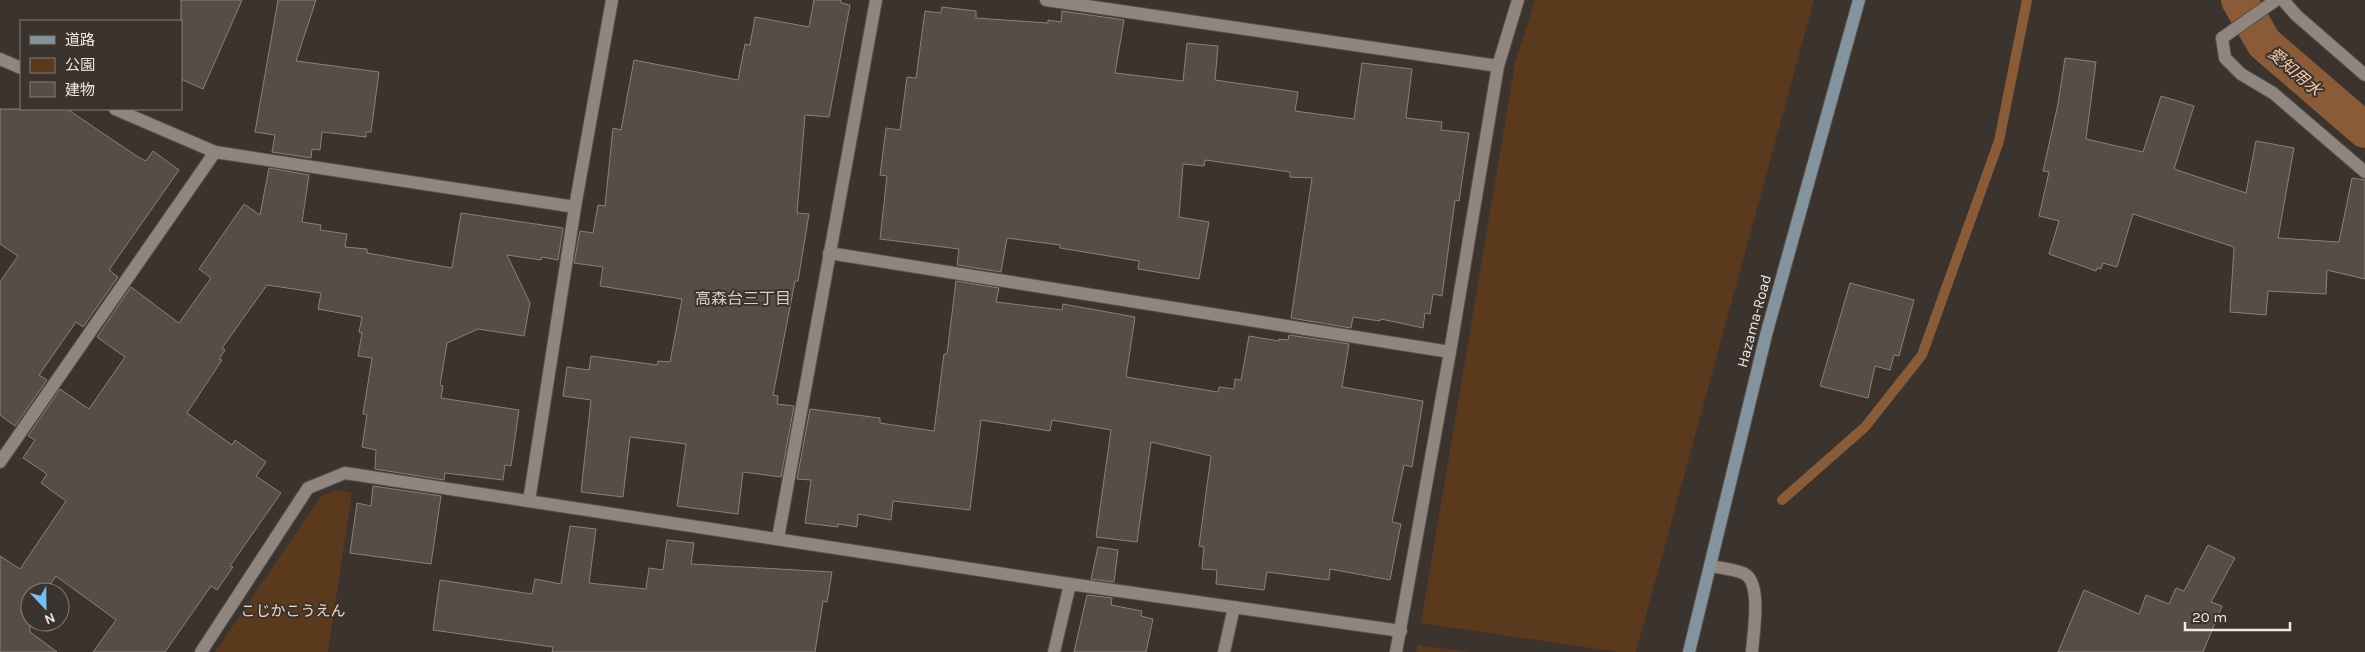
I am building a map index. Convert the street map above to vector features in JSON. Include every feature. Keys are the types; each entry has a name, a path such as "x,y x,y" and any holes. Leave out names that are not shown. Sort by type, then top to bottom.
{"street":[{"path":"529,501 575,207 612,0"},
{"path":"778,538 876,0"},
{"path":"1046,0 1498,66"},
{"path":"1396,652 1450,352 1498,66 1518,0"},
{"name":"Hazama-Road","path":"1689,652 1712,566 1766,335 1859,0"},
{"path":"2276,0 2222,38 2225,58 2241,74 2274,93 2365,172"},
{"path":"2283,0 2296,15 2365,75"},
{"path":"0,58 20,68"},
{"path":"117,110 215,152 575,207"},
{"path":"0,462 215,152"},
{"path":"829,253 1450,352"},
{"path":"201,652 308,488 344,473 1070,584 1401,631"},
{"path":"1712,566 1744,573 1752,581 1755,594 1752,652"},
{"path":"1054,652 1070,584"},
{"path":"1224,652 1234,607"}],"green space":[{"path":"1535,0 1814,0 1636,652 1618,652 1421,623 1515,63"},
{"name":"こじかこうえん","path":"338,490 352,493 328,652 215,652 321,496"},
{"path":"1418,645 1469,652 1416,652"}],"building":[{"path":"181,0 242,0 203,89 182,79"},
{"path":"278,0 316,0 296,61 379,72 371,132 366,132 366,137 322,132 320,150 312,149 311,158 272,152 275,135 255,132"},
{"path":"814,0 841,0 841,3 850,5 829,117 805,115 797,213 809,214 798,281 795,281 773,395 778,396 777,404 794,406 781,477 743,472 738,514 677,506 686,444 630,437 623,497 581,492 591,400 563,396 567,367 589,370 591,356 657,365 658,361 670,362 682,299 600,286 603,267 574,263 580,231 593,233 598,205 605,206 613,128 621,130 634,60 738,80 745,44 750,45 755,17 809,27"},
{"path":"942,7 976,11 976,18 1048,23 1048,20 1061,22 1062,11 1124,20 1115,73 1183,81 1187,43 1218,46 1215,80 1298,92 1295,111 1354,119 1362,63 1412,69 1406,118 1442,122 1441,130 1469,133 1459,201 1455,200 1442,296 1433,294 1430,314 1425,313 1423,328 1381,319 1380,321 1353,317 1351,328 1291,318 1312,178 1290,177 1290,172 1205,160 1204,166 1183,164 1179,217 1209,222 1199,279 1138,269 1139,261 1060,248 1060,245 1007,238 1001,272 957,265 959,249 880,239 887,176 880,175 886,128 900,130 907,77 916,78 925,11 941,13"},
{"path":"2065,58 2096,62 2086,139 2143,152 2161,96 2194,106 2174,169 2246,193 2256,141 2294,148 2278,238 2339,242 2352,178 2365,180 2365,279 2327,270 2326,294 2268,291 2266,315 2230,312 2234,247 2133,214 2117,267 2103,263 2101,269 2097,268 2096,271 2049,254 2059,221 2039,216 2049,172 2043,171 2058,104"},
{"path":"0,109 68,110 138,157 146,161 153,151 179,170 109,270 118,277 83,327 76,322 39,375 47,380 15,426 0,415 0,282 18,256 0,244"},
{"path":"269,168 309,175 302,222 321,225 320,230 347,234 345,247 367,249 367,253 452,268 461,213 563,228 558,260 542,257 541,260 507,255 530,303 524,336 478,329 447,343 440,385 443,386 441,398 519,410 511,466 505,465 503,480 445,473 444,480 375,469 376,450 362,447 367,415 363,414 372,358 358,356 362,333 359,332 362,317 318,309 321,293 267,285 222,348 225,350 219,359 222,360 187,413 232,445 235,440 266,462 256,476 281,493 230,566 233,567 217,590 211,586 165,652 93,652 116,620 70,586 70,582 64,582 56,576 52,582 20,582 20,632 30,632 57,652 0,652 0,556 20,569 66,501 41,483 47,474 23,458 35,440 28,436 60,389 89,409 125,357 97,337 131,287 179,323 211,278 199,269 244,204 260,215"},
{"path":"956,281 999,288 996,302 1062,310 1063,304 1135,317 1126,377 1218,392 1219,387 1234,389 1235,379 1241,380 1249,336 1279,341 1279,339 1288,340 1289,335 1349,344 1342,387 1423,401 1412,467 1404,465 1392,522 1401,524 1390,580 1330,569 1329,580 1267,572 1264,590 1216,584 1217,570 1202,569 1204,547 1199,546 1211,456 1151,442 1137,542 1096,537 1111,430 1052,420 1050,431 981,420 970,510 893,501 891,520 858,514 857,527 838,524 838,527 805,523 811,480 797,479 810,409 880,418 880,423 934,431 944,354 947,354"},
{"path":"1850,283 1914,300 1899,356 1894,355 1890,370 1875,366 1868,398 1820,386"},
{"path":"373,486 441,496 431,564 350,553 357,503 371,506"},
{"path":"570,526 596,529 589,583 646,589 649,568 663,570 667,540 694,543 691,564 832,572 827,602 823,601 815,652 552,652 553,647 433,630 440,580 532,594 535,579 561,584"},
{"path":"2208,545 2235,558 2211,602 2222,606 2203,652 2058,652 2084,590 2139,614 2146,595 2169,604 2176,588 2184,591"},
{"path":"1098,547 1118,550 1114,582 1091,579"},
{"path":"1087,595 1112,598 1111,605 1142,611 1141,616 1153,619 1146,652 1074,652"}],"waterway":[{"path":"1782,500 1865,427 1922,355 1999,141 2027,0"},
{"name":"愛知用水","path":"2239,0 2264,43 2365,130"}],"district":[{"name":"高森台三丁目","path":"743,298"}]}
